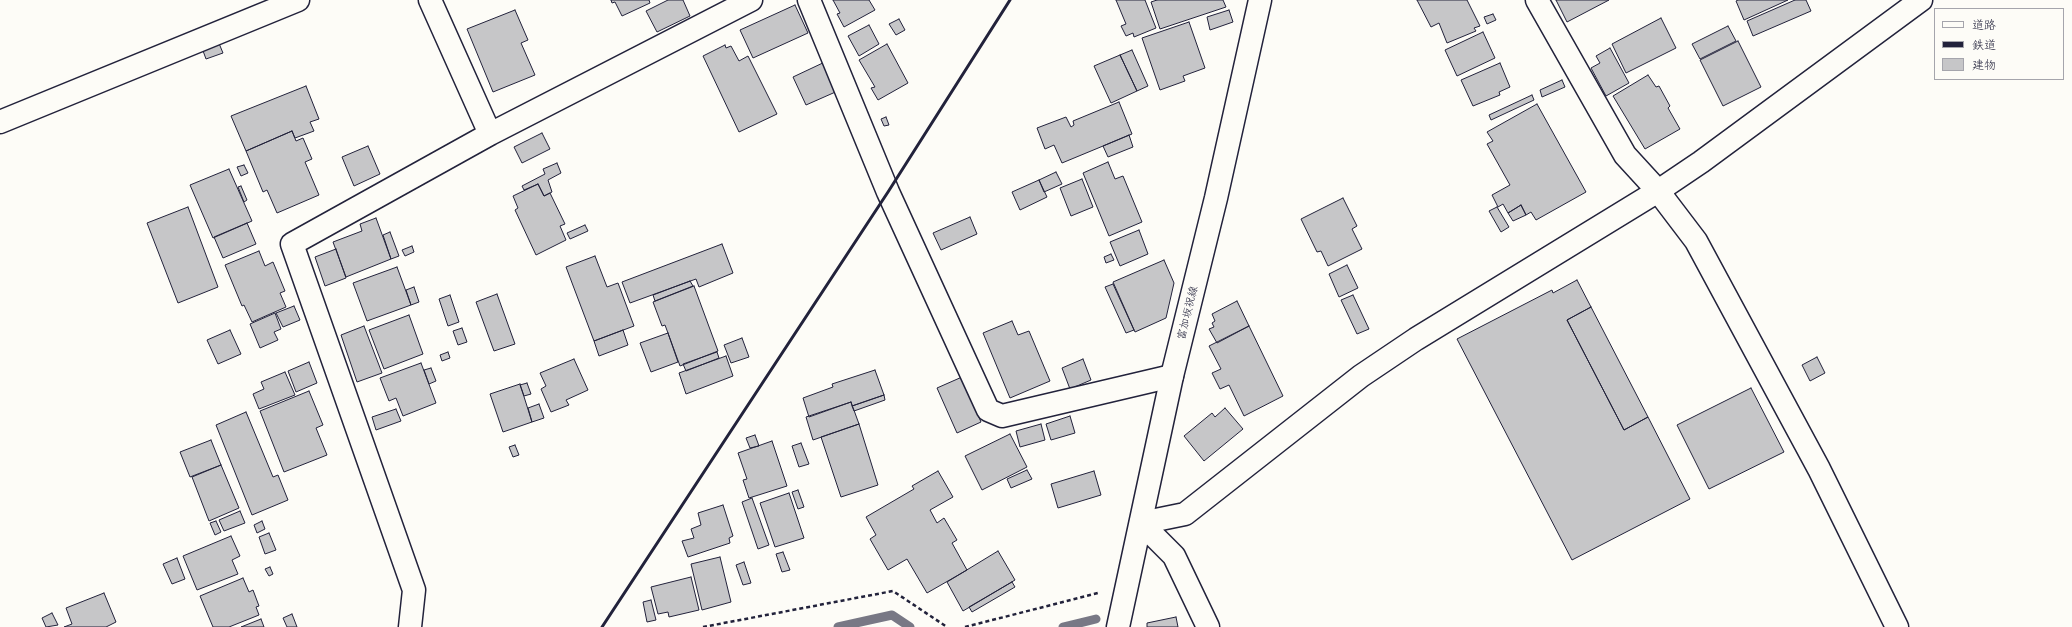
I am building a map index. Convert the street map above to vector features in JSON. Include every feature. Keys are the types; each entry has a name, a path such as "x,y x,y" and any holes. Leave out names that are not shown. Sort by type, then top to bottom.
{"street":[{"path":"0,122 298,0"},
{"path":"430,0 490,134"},
{"path":"410,627 414,590 292,244 490,134 751,0"},
{"path":"808,0 888,192 988,410 1002,416 1172,376"},
{"name":"富加坂祝線","path":"1118,627 1172,376 1216,198 1260,0"},
{"path":"1537,0 1625,155 1658,191 1696,241 1819,469 1897,627"},
{"path":"1141,523 1185,514 1361,376 1416,339 1658,191 1921,0"},
{"path":"1141,523 1174,556 1208,627"}],"path":[{"path":"965,627 1128,586"},
{"path":"703,627 893,591 947,627"}],"building":[{"path":"611,0 649,0 650,3 622,16 615,2 612,3"},
{"path":"668,0 683,0 690,16 657,32 646,11"},
{"path":"833,0 869,0 875,10 844,27 837,14 840,13"},
{"path":"1116,0 1145,0 1156,28 1134,37 1133,33 1126,36 1121,26 1126,24"},
{"path":"1157,0 1223,0 1226,7 1160,29 1151,2"},
{"path":"1417,0 1467,0 1480,26 1474,28 1476,31 1447,43 1439,23 1431,27"},
{"path":"1556,0 1609,0 1567,22"},
{"path":"1788,0 1744,20 1736,1"},
{"path":"1795,0 1806,0 1811,11 1753,36 1747,21"},
{"path":"795,5 808,33 753,58 740,30"},
{"path":"515,10 528,40 521,43 535,75 493,92 467,29"},
{"path":"1229,10 1233,22 1210,30 1207,17"},
{"path":"1493,14 1496,20 1487,24 1484,17"},
{"path":"1661,18 1676,48 1626,73 1612,44"},
{"path":"899,19 905,30 896,35 889,24"},
{"path":"1189,22 1205,68 1183,76 1185,81 1160,90 1142,38"},
{"path":"869,25 879,44 859,56 848,36"},
{"path":"1728,26 1736,41 1700,59 1692,44"},
{"path":"1483,32 1495,58 1457,76 1445,50"},
{"path":"218,41 223,53 206,59 202,48"},
{"path":"1738,41 1761,87 1723,106 1700,60"},
{"path":"887,44 908,83 878,100 871,88 875,87 859,60"},
{"path":"725,45 726,48 731,46 739,61 748,56 777,114 739,132 703,56"},
{"path":"1610,48 1629,83 1606,96 1591,68 1600,63 1596,56"},
{"path":"1132,50 1148,86 1137,91 1120,55"},
{"path":"1120,55 1137,91 1111,103 1094,66"},
{"path":"827,61 840,90 806,105 793,77"},
{"path":"1500,63 1510,87 1499,92 1500,95 1473,106 1461,80"},
{"path":"1648,75 1656,87 1659,86 1670,106 1668,108 1680,129 1645,149 1613,96"},
{"path":"1562,80 1565,87 1542,97 1540,90"},
{"path":"306,86 319,119 310,122 314,131 295,138 292,131 246,151 231,116"},
{"path":"1532,95 1534,100 1491,120 1489,115"},
{"path":"1119,102 1132,134 1062,163 1054,145 1045,149 1037,128 1066,117 1071,127 1074,125 1073,121"},
{"path":"1537,104 1586,192 1536,220 1531,212 1526,215 1521,205 1508,213 1503,204 1498,207 1492,195 1510,185 1487,144 1493,141 1487,132"},
{"path":"886,117 889,125 884,126 881,119"},
{"path":"292,131 296,141 303,138 312,159 305,162 319,195 277,213 267,190 263,192 246,151"},
{"path":"542,133 550,149 522,163 514,147"},
{"path":"1129,135 1133,147 1108,157 1103,146"},
{"path":"368,146 380,174 354,186 342,157"},
{"path":"1108,162 1115,179 1123,176 1142,222 1109,236 1083,173"},
{"path":"557,163 561,173 548,180 552,192 544,196 538,184 524,190 522,186 545,174 543,169"},
{"path":"244,165 248,173 241,176 237,167"},
{"path":"229,169 252,221 213,238 190,185"},
{"path":"1056,172 1062,184 1044,192 1039,180"},
{"path":"1082,179 1093,207 1071,216 1060,188"},
{"path":"1039,180 1047,197 1020,210 1012,192"},
{"path":"538,184 544,196 550,193 565,224 560,226 566,240 536,255 515,210 518,208 513,196"},
{"path":"241,186 247,200 244,202 238,187"},
{"path":"1343,198 1357,226 1352,229 1362,249 1328,266 1321,251 1317,252 1301,219"},
{"path":"1521,205 1526,215 1513,221 1508,213"},
{"path":"188,207 218,287 178,303 147,223"},
{"path":"1497,207 1509,227 1501,232 1489,211"},
{"path":"970,217 977,234 941,250 933,233"},
{"path":"376,218 391,259 346,277 333,242 362,231 360,224"},
{"path":"247,223 256,244 223,258 214,237"},
{"path":"585,225 588,231 570,239 567,233"},
{"path":"1139,230 1148,254 1120,266 1110,242"},
{"path":"390,232 399,256 391,259 383,235"},
{"path":"722,244 733,273 699,287 696,279 630,303 622,282"},
{"path":"412,246 414,252 405,256 402,250"},
{"path":"336,249 346,278 325,286 315,257"},
{"path":"259,251 265,266 273,262 285,291 280,293 286,307 252,322 244,305 242,306 225,265"},
{"path":"1111,254 1114,260 1106,263 1104,257"},
{"path":"595,256 607,287 618,283 634,326 594,341 566,267"},
{"path":"1164,260 1174,283 1166,318 1135,332 1113,282"},
{"path":"1347,265 1358,288 1339,297 1329,274"},
{"path":"397,267 411,305 367,321 353,283"},
{"path":"1577,280 1591,307 1567,320 1624,430 1648,417 1690,499 1572,560 1457,339 1552,290 1553,293"},
{"path":"690,281 693,286 655,301 653,295"},
{"path":"1113,284 1134,330 1126,333 1105,287"},
{"path":"694,286 718,351 680,366 665,325 662,326 653,302"},
{"path":"414,287 419,302 411,305 406,290"},
{"path":"497,294 515,344 494,351 476,302"},
{"path":"450,295 459,322 448,326 439,299"},
{"path":"1353,295 1369,329 1357,334 1341,300"},
{"path":"1237,301 1249,326 1217,343 1209,329 1214,327 1212,323 1215,321 1212,314"},
{"path":"294,306 300,320 283,327 276,313"},
{"path":"1591,307 1648,417 1624,430 1567,320"},
{"path":"275,313 281,329 274,332 278,340 260,348 250,324"},
{"path":"409,315 423,354 384,369 369,330"},
{"path":"1012,321 1018,335 1029,331 1050,381 1010,398 983,333"},
{"path":"364,326 382,373 357,382 341,335"},
{"path":"1249,326 1283,396 1244,416 1229,385 1220,389 1212,373 1221,369 1209,346"},
{"path":"462,328 467,342 458,345 453,331"},
{"path":"230,330 241,354 218,364 207,340"},
{"path":"623,330 628,345 599,356 594,341"},
{"path":"668,333 678,362 651,372 640,343"},
{"path":"742,338 749,357 731,363 724,345"},
{"path":"448,352 450,358 442,361 440,355"},
{"path":"717,352 719,358 686,371 683,364"},
{"path":"726,356 733,376 686,394 679,373"},
{"path":"1817,357 1825,373 1810,381 1802,365"},
{"path":"574,359 588,390 566,400 569,405 551,412 541,389 546,386 540,373"},
{"path":"1083,359 1091,380 1070,389 1062,368"},
{"path":"309,362 317,383 296,392 288,371"},
{"path":"421,363 436,403 403,416 396,398 389,401 380,378"},
{"path":"431,368 436,381 429,384 424,370"},
{"path":"875,370 884,395 852,406 851,402 809,417 803,398 833,387 832,384"},
{"path":"285,372 295,395 259,409 253,394 264,389 261,382"},
{"path":"962,377 981,422 957,433 937,388"},
{"path":"527,383 531,394 524,396 520,385"},
{"path":"520,384 532,422 503,432 490,394"},
{"path":"1751,388 1784,452 1709,489 1677,425"},
{"path":"309,391 323,425 316,428 327,455 284,472 260,411"},
{"path":"884,395 885,400 854,411 852,406"},
{"path":"851,402 859,424 813,440 806,417"},
{"path":"539,404 544,418 532,422 528,408"},
{"path":"1225,408 1243,429 1204,461 1184,436 1212,413 1215,417"},
{"path":"396,409 401,421 376,430 372,417"},
{"path":"246,412 273,477 278,475 288,500 252,515 216,425"},
{"path":"1070,416 1075,433 1051,440 1046,424"},
{"path":"859,424 878,485 841,497 821,437"},
{"path":"1041,424 1045,440 1020,447 1016,431"},
{"path":"1010,434 1027,467 982,490 965,456"},
{"path":"755,435 759,446 750,448 746,438"},
{"path":"211,440 221,465 190,477 180,452"},
{"path":"772,441 787,486 749,498 743,480 747,479 738,453"},
{"path":"801,443 809,464 799,467 792,446"},
{"path":"515,445 519,455 513,457 509,447"},
{"path":"221,465 239,508 209,521 192,477"},
{"path":"1027,470 1032,479 1011,488 1007,479"},
{"path":"938,471 953,497 930,510 937,523 944,518 957,540 952,543 967,570 927,593 907,559 888,570 870,539 876,535 866,517 914,489 912,486"},
{"path":"1094,471 1101,495 1058,508 1051,484"},
{"path":"798,490 804,507 798,509 792,492"},
{"path":"789,493 804,538 775,547 760,503"},
{"path":"752,498 769,545 758,549 742,502"},
{"path":"723,505 733,536 729,538 730,543 688,557 682,541 694,538 691,529 701,525 698,513"},
{"path":"240,511 245,523 224,531 219,520"},
{"path":"216,521 221,532 215,535 210,523"},
{"path":"262,521 265,529 257,533 254,525"},
{"path":"269,533 276,550 265,554 259,537"},
{"path":"231,536 240,556 232,560 238,574 197,590 183,556"},
{"path":"998,551 1015,580 963,611 947,582"},
{"path":"783,552 790,570 782,572 776,554"},
{"path":"720,557 731,602 702,610 691,564"},
{"path":"177,558 185,579 172,584 163,564"},
{"path":"744,562 751,583 743,585 736,565"},
{"path":"270,567 273,574 269,576 265,569"},
{"path":"691,577 699,610 669,617 668,612 658,614 651,587"},
{"path":"243,578 249,592 253,590 259,606 256,607 259,615 229,627 213,627 200,596"},
{"path":"1012,582 1015,587 972,612 969,607"},
{"path":"104,593 116,622 106,627 64,627 72,624 66,608"},
{"path":"651,600 656,620 647,622 643,602"},
{"path":"52,613 58,625 46,627 42,618"},
{"path":"292,614 297,627 287,627 283,618"},
{"path":"1176,617 1178,627 1147,627 1147,623"},
{"path":"261,619 264,627 241,627"}],"waterway":[{"path":"838,627 892,615 910,627"},
{"path":"1063,627 1096,619"}],"railway":[{"path":"602,627 888,192 1010,0"}]}
